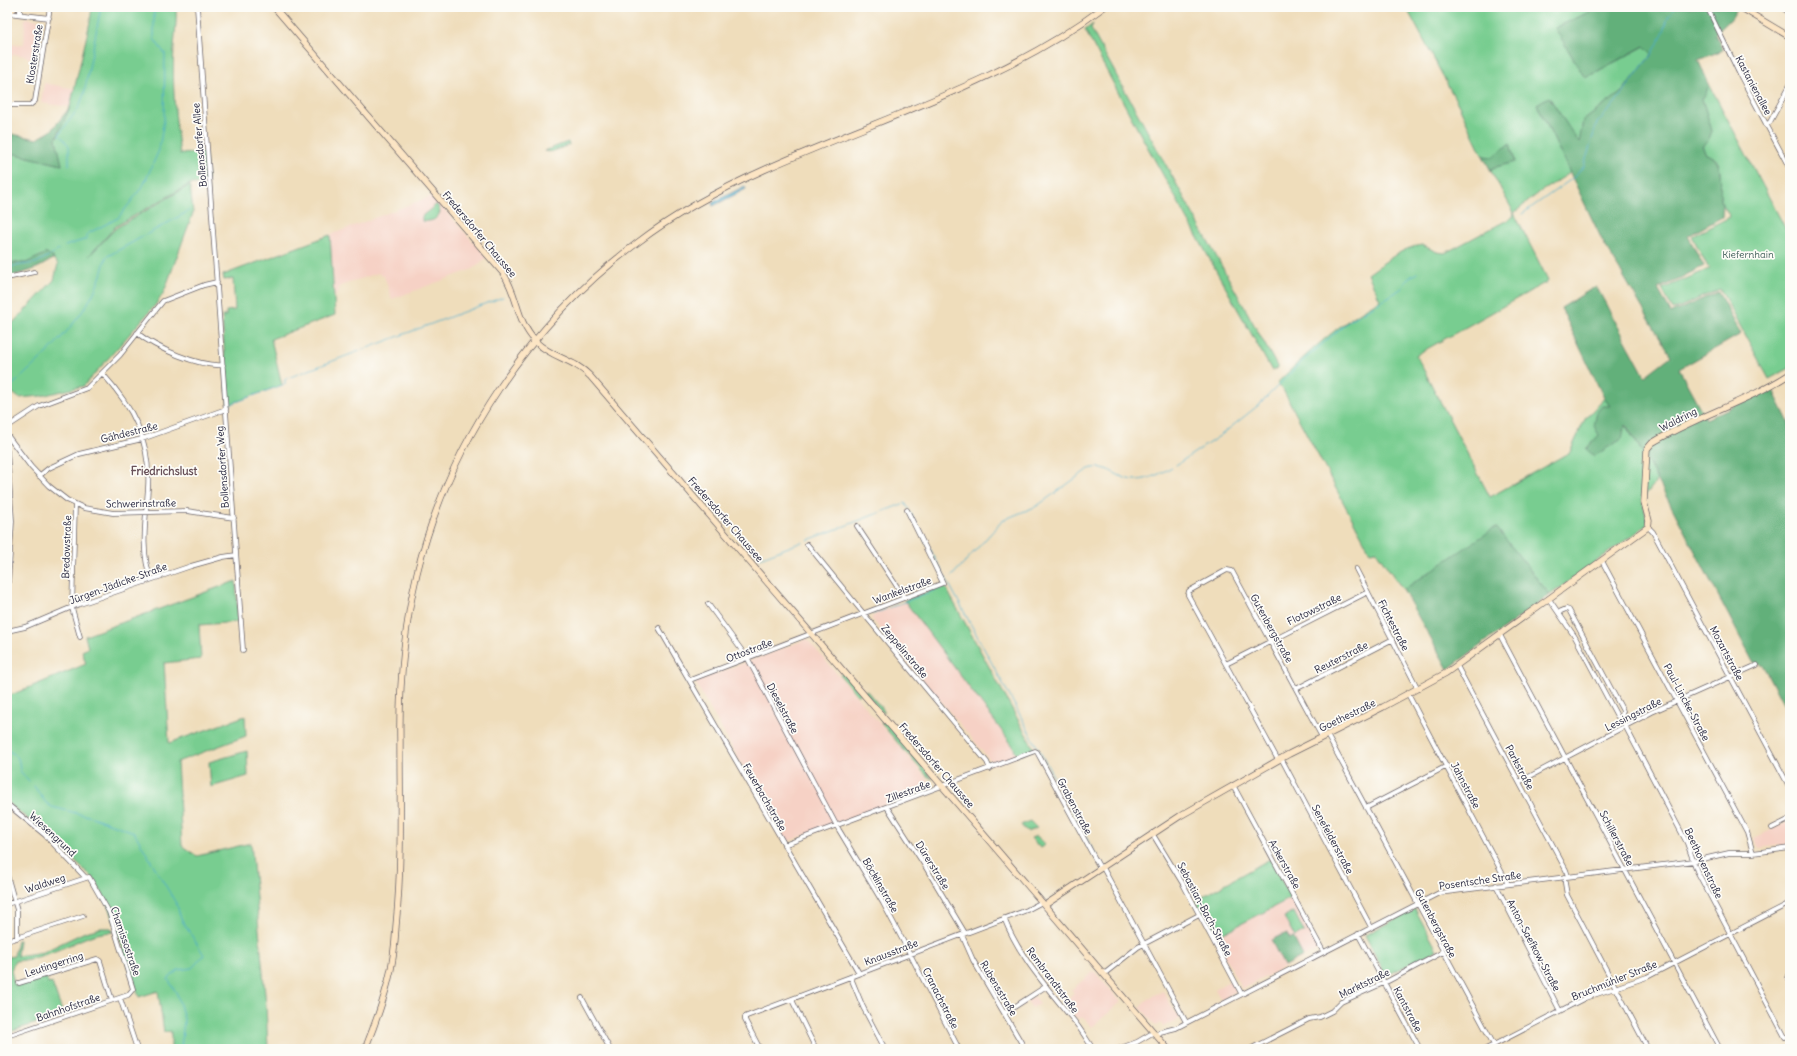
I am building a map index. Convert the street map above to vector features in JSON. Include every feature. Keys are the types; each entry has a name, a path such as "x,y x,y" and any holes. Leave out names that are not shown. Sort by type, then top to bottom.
{"main road":[{"path":"7,13 16,7"},
{"name":"Fredersdorfer Chaussee","path":"274,7 503,273 512,289 522,323 534,340 545,350 578,364 590,376 1168,1049"},
{"path":"365,1049 389,980 394,952 401,858 401,679 408,621 417,572 430,528 458,459 486,409 534,340 591,280 636,243 697,204 766,169 977,82 1074,30 1104,7"},
{"path":"1740,7 1790,37"},
{"name":"Waldring","path":"1648,527 1649,521 1644,502 1648,446 1656,440 1706,415 1771,386 1789,376"},
{"name":"Goethestraße","path":"1043,903 1152,833 1233,785 1279,759 1418,689 1457,666 1648,527"}],"street":[{"path":"20,7 20,14"},
{"name":"Klosterstraße","path":"7,105 33,104 37,90 45,31 49,18 50,7"},
{"name":"Bollensdorfer Allee","path":"197,7 217,282"},
{"name":"Kastanienallee","path":"1707,7 1766,125 1790,169"},
{"path":"1780,7 1790,13"},
{"path":"7,13 49,18"},
{"path":"1766,125 1770,122 1790,85"},
{"path":"7,278 34,272"},
{"path":"7,428 22,416 43,404 84,389 122,352 163,301 204,285 217,282"},
{"name":"Bollensdorfer Weg","path":"217,282 243,650"},
{"path":"137,333 149,341 178,354 214,365 223,365"},
{"path":"102,373 126,401 135,419 142,439 148,470 146,548 151,579"},
{"name":"Gähdestraße","path":"39,476 56,464 79,454 142,439 226,409"},
{"name":"Schwerinstraße","path":"7,435 39,476 55,491 75,504 90,510 104,512 188,511 234,518"},
{"path":"7,451 12,521 7,599"},
{"name":"Bredowstraße","path":"75,504 72,608 80,637"},
{"name":"Wankelstraße","path":"812,633 943,583 907,510"},
{"path":"857,526 904,597"},
{"name":"Mozartstraße","path":"1648,527 1653,532 1790,788"},
{"name":"Zeppelinstraße","path":"807,544 863,614 987,762 990,768"},
{"name":"Jürgen-Jädicke-Straße","path":"7,631 25,627 151,579 212,560 236,556"},
{"name":"Paul-Lincke-Straße","path":"1602,561 1747,832 1753,853"},
{"name":"Fichtestraße","path":"1356,569 1418,689"},
{"name":"Gutenbergstraße","path":"1187,592 1229,570 1296,689 1366,808 1442,952 1494,1045"},
{"name":"Senefelderstraße","path":"1187,592 1371,927"},
{"name":"Flotowstraße","path":"1226,664 1368,592"},
{"name":"Beethovenstraße","path":"1549,599 1575,637 1617,716 1621,718 1687,843 1697,871 1785,1038"},
{"name":"Dieselstraße","path":"708,604 748,659 837,826"},
{"name":"Beethovenstraße","path":"1559,612 1566,609 1569,610 1623,711 1621,718"},
{"name":"Feuerbachstraße","path":"659,628 859,973"},
{"name":"Ottostraße","path":"690,680 748,659 812,633"},
{"name":"Schillerstraße","path":"1500,635 1720,1049"},
{"name":"Reuterstraße","path":"1296,689 1393,640"},
{"name":"Lessingstraße","path":"1519,782 1625,726 1758,665"},
{"name":"Parkstraße","path":"1457,666 1566,870 1567,895 1648,1049"},
{"name":"Jahnstraße","path":"1408,694 1508,884"},
{"name":"Zillestraße","path":"784,845 1037,752"},
{"name":"Grabenstraße","path":"1037,752 1186,1022"},
{"path":"1366,808 1446,766"},
{"name":"Ackerstraße","path":"1233,785 1323,952"},
{"name":"Wiesengrund","path":"7,804 45,835 87,878"},
{"name":"Dürerstraße","path":"887,807 926,866 963,934"},
{"path":"1772,828 1790,819"},
{"name":"Böcklinstraße","path":"837,826 882,902 910,954"},
{"name":"Sebastian-Bach-Straße","path":"1152,833 1172,864 1241,993"},
{"name":"Posentsche Straße","path":"1118,1049 1160,1032 1176,1028 1241,993 1439,893 1694,861 1729,853 1753,853 1790,848"},
{"path":"7,875 18,914 17,938"},
{"name":"Waldweg","path":"7,904 87,878"},
{"name":"Chamissostraße","path":"87,878 109,912 133,987 132,991"},
{"name":"Anton-Saefkow-Straße","path":"1496,885 1560,1011"},
{"name":"Bruchmühler Straße","path":"1486,1049 1585,998 1647,977 1790,902"},
{"name":"Knausstraße","path":"760,1049 744,1017 851,978 859,973 1043,903"},
{"path":"1104,974 1144,944 1199,915"},
{"path":"7,941 83,916"},
{"name":"Rembrandtstraße","path":"1004,918 1024,957 1045,987 1071,1017 1093,1049"},
{"name":"Rubensstraße","path":"963,934 973,960 1025,1049"},
{"name":"Kantstraße","path":"1358,934 1420,1049"},
{"name":"Marktstraße","path":"1250,1049 1309,1019 1320,1017 1334,1009 1341,1002 1385,982 1442,952"},
{"name":"Cranachstraße","path":"910,954 959,1049"},
{"name":"Leutingerring","path":"19,983 97,959 100,961 112,1000"},
{"path":"1788,978 1790,973"},
{"path":"851,978 885,1049"},
{"path":"1005,1013 1045,987"},
{"name":"Bahnhofstraße","path":"7,1036 120,998 128,995 132,991"},
{"path":"120,998 137,1049"},
{"path":"582,998 610,1049"},
{"path":"792,1000 816,1049"}],"shaded area":[{"path":"25,18 40,20 34,59 27,58 27,56 13,54 12,57 7,56 7,45 24,44"},
{"path":"44,83 76,89 69,107 41,103"},
{"path":"432,196 487,257 473,269 392,299 384,276 378,273 340,286 335,298 330,235"},
{"path":"906,602 1013,746 1017,756 994,765 871,618 877,613"},
{"path":"807,639 934,787 789,841 785,840 696,684 697,681"},
{"path":"1790,821 1790,844 1759,848 1754,838"},
{"path":"1291,898 1319,949 1242,989 1214,937"},
{"path":"1094,971 1121,1002 1092,1027 1083,1017 1079,1019 1078,1017 1076,1018 1063,1002 1074,994 1071,990"},
{"path":"1231,980 1237,991 1221,1000 1215,989"},
{"path":"1163,991 1179,1019 1163,1027 1161,1023 1156,1026 1140,1007 1151,997"},
{"path":"1035,996 1039,1004 1032,1008 1027,1001"}],"green space":[{"path":"92,7 176,7 173,60 175,114 180,154 205,152 208,183 190,184 116,226 89,256 116,228 190,185 193,213 164,292 157,303 84,386 41,396 19,398 9,390 7,391 7,329 54,280 58,264 47,253 26,263 7,263 7,152 62,165 56,139 70,107 90,22"},
{"path":"1406,7 1600,7 1555,28 1585,78 1645,46 1652,54 1622,92 1583,121 1579,144 1549,97 1537,104 1570,173 1540,192 1514,213 1491,171 1492,168 1515,162 1510,143 1493,157 1483,156 1459,106"},
{"path":"1600,7 1738,7 1731,19 1715,34 1723,50 1698,60 1709,84 1702,99 1712,131 1708,141 1702,146 1706,154 1712,157 1719,166 1721,180 1720,200 1723,203 1722,217 1688,236 1704,266 1658,289 1671,313 1718,292 1741,334 1679,369 1706,419 1772,388 1790,425 1790,717 1763,666 1753,662 1646,458 1626,425 1622,439 1594,456 1586,449 1599,435 1594,426 1597,412 1602,406 1610,406 1604,398 1561,308 1596,286 1645,376 1671,356 1603,242 1537,104 1549,97 1579,143 1583,121 1622,92 1652,54 1644,46 1585,78 1555,28"},
{"path":"1093,24 1091,29 1278,368 1272,371 1138,130 1085,30"},
{"name":"Kiefernhain","path":"1709,84 1790,237 1790,368 1769,379 1720,289 1673,310 1662,289 1709,269 1692,236 1730,217 1721,200 1720,167 1713,157 1706,154 1702,146 1708,141 1712,131 1702,99"},
{"path":"70,107 56,139 62,165 7,152 7,133 37,139 51,131"},
{"path":"568,142 569,145 556,150 550,152 544,151"},
{"path":"1510,143 1515,162 1492,168 1491,171 1483,156 1493,157"},
{"path":"437,204 440,212 437,217 431,221 422,221 422,216"},
{"path":"1514,213 1548,280 1546,284 1543,284 1416,355 1490,497 1570,452 1585,419 1604,398 1611,407 1599,435 1586,449 1624,429 1625,425 1646,458 1657,481 1642,499 1648,524 1550,595 1496,528 1403,590 1376,551 1370,552 1282,388 1277,383 1338,328 1380,300 1368,274 1380,265 1400,252 1415,246 1422,245 1437,252 1445,253 1513,217"},
{"path":"330,235 335,315 271,339 282,385 228,405 222,316 226,316 226,311 235,310 233,279 224,280 223,275"},
{"path":"47,253 54,258 32,270 7,277 7,263 26,263"},
{"path":"7,469 10,520 7,567"},
{"path":"1496,527 1550,595 1448,669 1403,590"},
{"path":"236,581 238,622 199,625 201,659 164,663 169,743 245,716 246,736 177,762 182,846 197,856 251,843 266,1005 268,1049 171,1049 171,1031 164,1032 158,991 139,997 110,909 95,880 40,829 7,802 7,692 8,695 11,695 86,664 82,651 88,648 85,636"},
{"path":"943,586 946,588 1034,749 1017,756 1013,746 904,600"},
{"path":"843,673 861,693 858,696 840,675"},
{"path":"866,690 885,712 883,713 864,692"},
{"path":"885,721 912,753 909,756 881,723"},
{"path":"247,751 248,776 211,787 209,762"},
{"path":"913,754 933,779 927,776 910,757"},
{"path":"1030,821 1037,828 1027,832 1021,825"},
{"path":"1037,836 1045,845 1040,848 1031,838"},
{"path":"1270,859 1291,898 1216,937 1196,900"},
{"path":"1415,909 1437,950 1386,976 1365,935"},
{"path":"1294,912 1304,932 1295,937 1284,917"},
{"path":"101,928 111,928 113,932 91,936 43,955 26,960 15,961 11,970 15,986 46,977 49,984 52,983 63,1014 7,1033 7,957 14,956 17,940 19,940 17,956 43,952 85,932"},
{"path":"1287,933 1290,939 1293,937 1303,956 1284,966 1271,940"}],"water":[{"path":"745,186 746,189 713,206 712,203"}],"waterway":[{"path":"60,136 59,135 79,107 84,94 101,7"},
{"path":"65,246 87,239 87,234 118,218 144,184 159,150 164,119 165,54 154,39 154,7"},
{"path":"1522,214 1573,178 1584,166 1597,123 1615,103 1653,53 1664,31 1668,17 1676,7"},
{"path":"62,137 69,146 69,165"},
{"path":"7,390 55,344 77,319 96,288 106,257 189,211"},
{"path":"7,267 36,263 59,250"},
{"path":"1176,465 1221,435 1260,404 1299,364 1349,321 1402,288 1408,278 1417,273"},
{"path":"231,404 285,384 285,379 503,297"},
{"path":"952,576 1003,520 1037,506 1087,470 1098,467 1128,479 1140,480 1157,475 1172,467"},
{"path":"808,540 905,503 909,509"},
{"path":"910,512 1099,861"},
{"path":"760,558 802,542"},
{"path":"873,614 943,587"},
{"path":"7,750 18,758 20,771 29,781"},
{"path":"34,786 46,803 52,807 92,817 134,832 177,905 181,919 204,955 192,968 178,970 168,979 177,994 184,1019 181,1049"}],"district":[{"name":"Friedrichslust","path":"164,471"}]}
